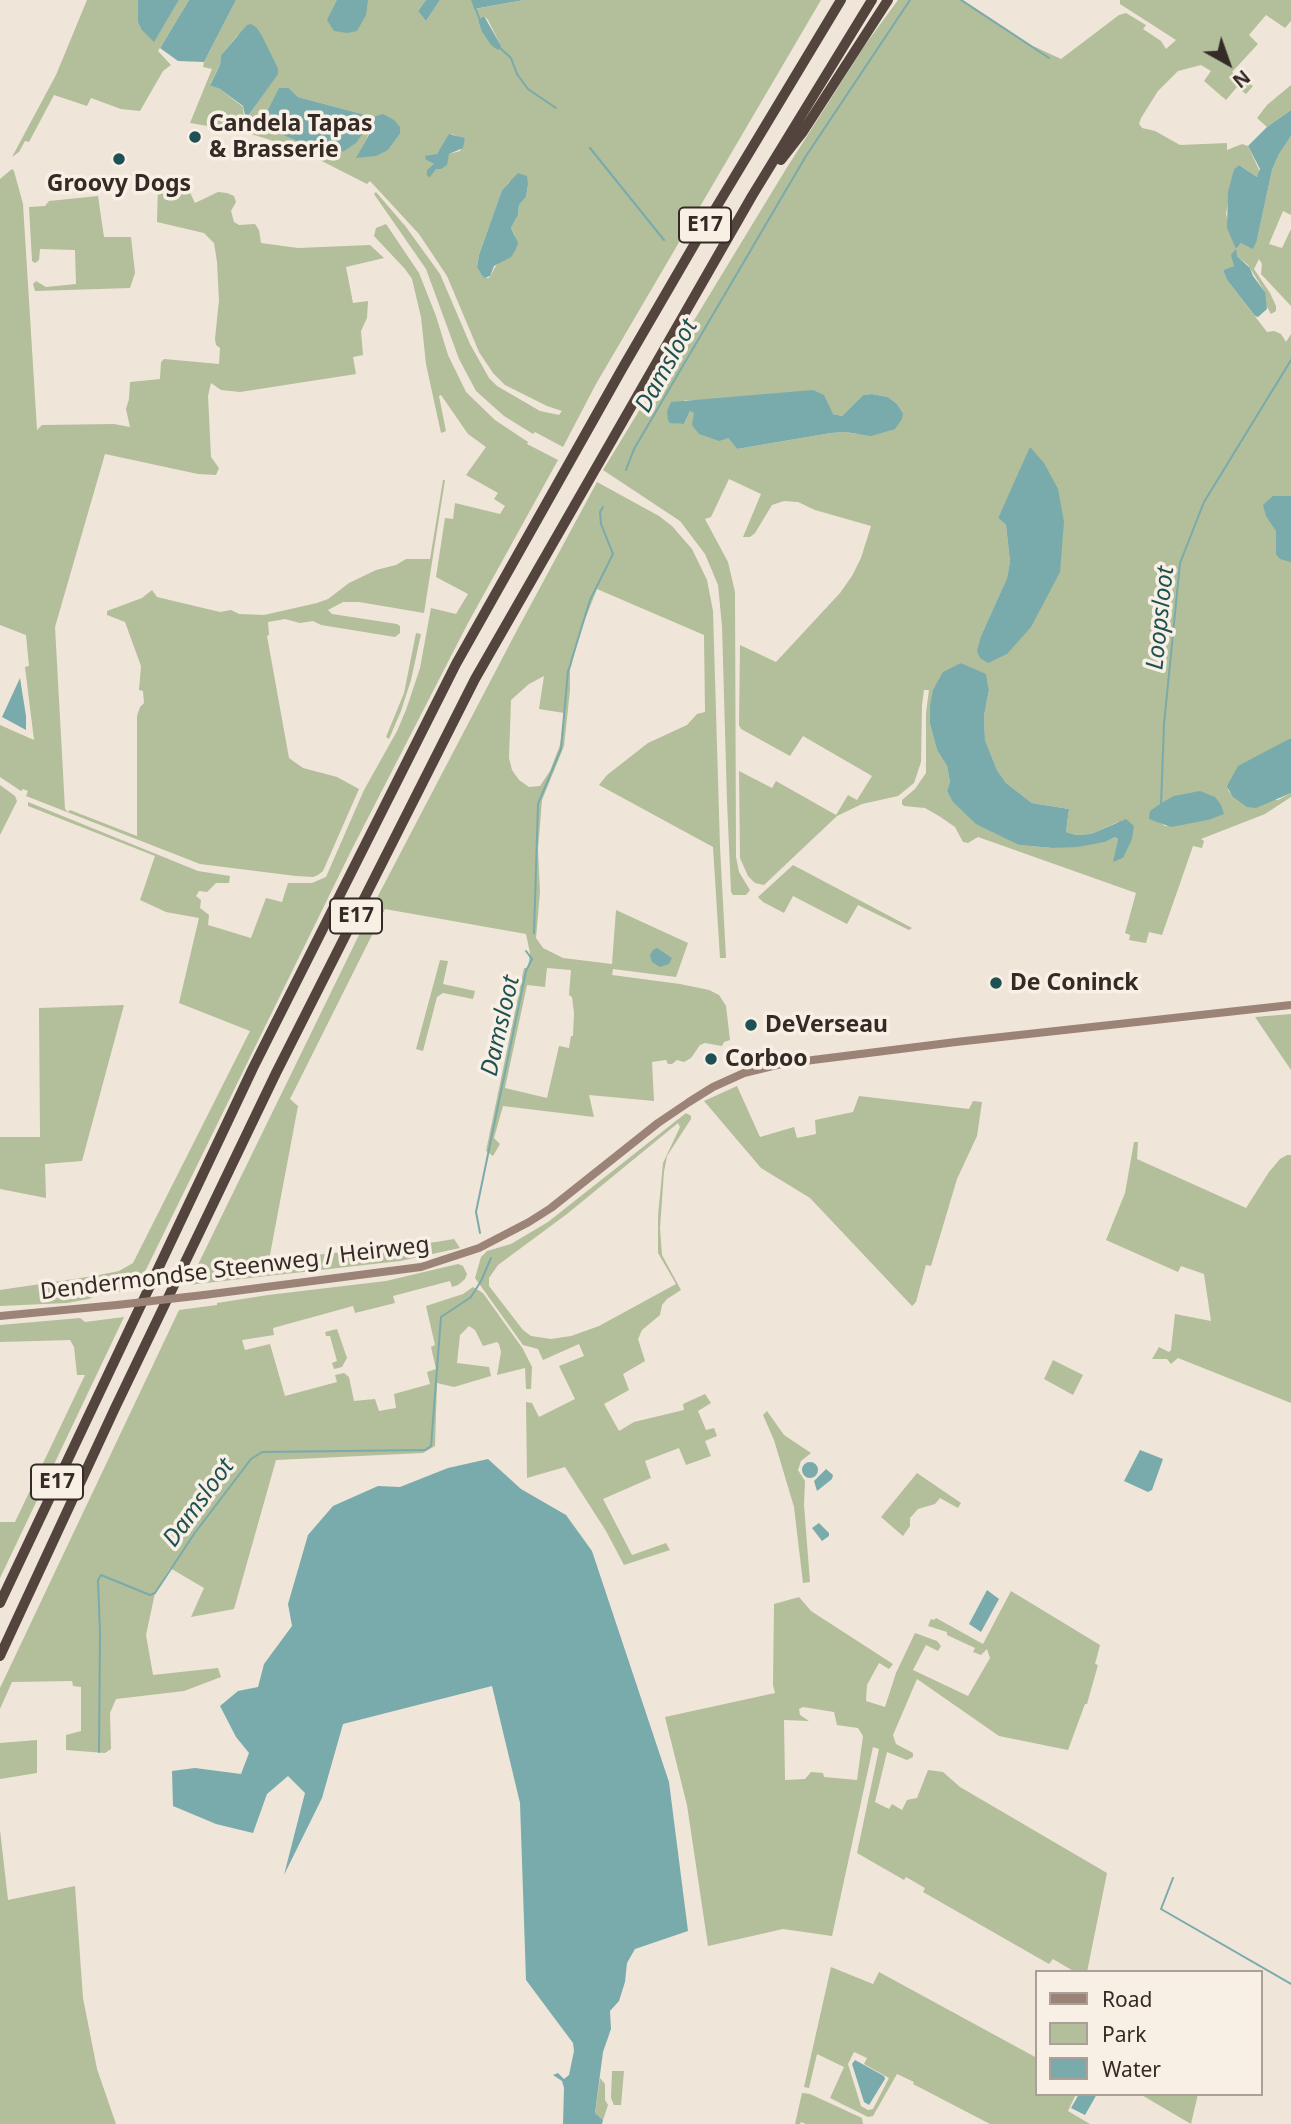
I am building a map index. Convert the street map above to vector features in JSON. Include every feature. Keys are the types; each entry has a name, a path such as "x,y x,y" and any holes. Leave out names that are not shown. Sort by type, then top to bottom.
{"highway":[{"name":"E17","path":"0,1603 253,1068 456,664 603,400 841,0"},
{"name":"E17","path":"0,1656 115,1408 276,1073 475,679 752,196 872,0"},
{"path":"752,196 802,133 888,0"}],"main road":[{"name":"Dendermondse Steenweg / Heirweg","path":"0,1316 204,1295 421,1266 472,1251 529,1222 576,1189 658,1123 713,1087 744,1073 781,1064 956,1041 1291,1004"}],"green space":[{"path":"87,0 138,0 138,22 154,41 179,0 189,0 158,51 171,65 163,71 140,111 121,109 91,98 87,106 54,95 29,142 25,141 19,152 12,157 56,75"},
{"path":"236,0 426,0 418,11 426,21 440,0 472,0 475,9 524,0 821,0 596,384 563,447 535,432 533,434 504,416 476,391 459,359 426,269 374,194 376,192 406,227 440,274 470,344 489,378 497,386 540,411 559,415 562,411 505,385 493,373 479,352 447,276 419,234 370,181 367,184 280,143 248,133 190,123 212,69 203,67","holes":["484,16 488,20 500,44 481,30 478,20","257,28 278,68 277,74 247,118 244,116 243,107 210,84 220,65 221,55 237,36","289,88 298,97 373,117 400,134 388,150 357,158 372,127 363,132 270,120","452,134 465,139 460,151 449,154 433,172 434,164 426,160 437,154","509,182 528,185 526,197 519,205 518,215 511,228 515,236 510,257 498,262 489,278 486,278 477,267 502,190"]},
{"path":"898,0 963,0 1033,46 1061,59 1119,15 1126,13 1146,25 1143,29 1161,41 1166,49 1176,40 1120,4 1120,0 1291,0 1291,21 1285,28 1266,15 1249,35 1258,44 1232,72 1253,86 1246,94 1237,87 1226,100 1204,81 1211,71 1201,65 1178,71 1158,91 1139,124 1142,128 1155,131 1180,145 1227,143 1227,150 1242,144 1248,146 1260,172 1257,177 1239,165 1234,169 1226,214 1236,249 1241,243 1247,245 1257,240 1272,170 1291,136 1291,215 1283,211 1269,244 1282,248 1291,229 1291,306 1261,274 1262,264 1259,259 1254,269 1276,306 1276,311 1271,314 1265,303 1265,292 1248,265 1237,256 1234,266 1223,270 1227,280 1267,332 1281,334 1286,342 1291,334 1291,738 1228,790 1232,796 1278,800 1291,793 1291,797 1265,814 1201,839 1204,841 1202,848 1193,846 1162,935 1149,932 1146,943 1129,940 1130,935 1125,933 1136,893 978,837 968,843 963,842 955,827 939,816 925,808 902,804 902,800 915,789 926,773 926,713 929,690 924,690 921,762 914,783 898,796 862,804 837,816 764,885 755,883 748,876 740,858 739,771 772,788 776,781 836,815 848,795 857,800 872,776 803,736 790,756 741,729 740,645 776,662 840,593 852,576 871,526 815,510 798,502 784,501 772,505 755,533 750,537 743,537 761,494 729,479 711,517 705,519 728,562 735,592 736,857 739,872 750,890 746,895 733,895 731,892 722,626 718,585 705,554 680,521 603,470 786,169 865,45","holes":["863,395 888,397 903,413 857,434 831,433 737,449 728,438 724,438 695,413 690,411 684,424 676,423 685,400 829,409 833,414 842,416","1031,447 995,660 981,636 1007,578 1010,562 1006,525 998,518","961,663 986,675 989,690 984,716 985,740 997,770 1006,783 1032,803 1069,809 1066,832 1076,835 1091,834 1118,822 1123,858 1114,861 1118,839 1115,837 1105,842 1052,848 1019,845 947,792 950,782 947,766 937,750 930,724","1163,802 1208,820 1165,826 1159,821 1159,806"]},
{"path":"1291,85 1291,110 1267,127 1257,118 1267,105"},
{"path":"12,169 23,204 37,430 42,425 114,424 130,427 126,409 130,382 160,379 161,362 164,359 219,364 220,348 215,339 219,300 214,243 204,233 157,222 158,188 187,186 195,203 218,192 234,196 236,202 231,211 234,222 239,225 255,224 261,243 298,248 370,245 384,258 346,267 353,303 368,301 367,318 361,331 363,355 353,357 356,374 240,392 221,390 211,383 208,396 211,457 219,468 216,475 198,474 105,454 55,627 65,809 137,836 137,716 144,703 143,691 139,690 141,666 125,622 107,615 107,611 142,598 152,590 157,597 220,612 231,610 239,614 264,615 328,599 349,583 376,570 396,565 406,559 430,559 445,480 424,613 359,602 343,602 328,610 332,614 397,624 400,626 400,633 395,637 321,625 313,621 300,623 285,619 268,622 267,636 289,758 303,768 337,777 359,789 323,871 318,875 296,876 200,864 26,796 28,791 21,791 0,777 0,725 34,740 25,667 29,666 26,635 0,625 0,179"},
{"path":"98,196 104,237 131,237 135,273 130,288 35,291 33,284 36,281 46,287 76,284 75,250 40,249 39,260 35,263 32,261 29,207 45,206 49,201"},
{"path":"386,224 419,273 448,355 466,392 495,420 528,442 527,444 558,460 468,623 352,849 136,1290 96,1295 67,1303 0,1306 0,1290 119,1271 133,1263 250,1031 179,1003 199,918 166,912 140,900 155,856 28,806 28,802 198,871 230,876 229,883 216,883 207,892 199,891 196,896 201,900 200,908 209,915 208,925 251,938 266,898 282,902 288,883 312,883 326,877 364,790 406,710 420,668 431,608 456,614 468,594 436,577 445,518 453,519 455,503 500,514 505,506 494,499 498,493 466,475 486,447 468,434 441,395 439,396 446,431 441,433 412,279 374,236 376,228"},
{"path":"597,482 659,516 672,526 692,549 707,580 713,611 726,958 720,958 713,847 599,785 607,775 648,743 687,725 697,714 705,712 704,635 597,589 580,632 570,670 564,746 542,800 536,938 543,948 563,958 612,964 616,910 688,943 676,977 613,969 612,975 680,984 719,995 726,1006 730,1040 722,1046 705,1043 700,1045 691,1058 684,1062 652,1062 654,1101 589,1095 594,1117 503,1106 494,1138 500,1144 493,1156 486,1151 524,968 528,968 530,953 526,934 385,909 290,1099 298,1106 269,1260 454,1239 460,1248 400,1261 188,1285 379,894","holes":["544,676 539,709 564,713 560,745 550,771 540,786 529,787 519,780 512,770 509,758 511,700 529,684","547,968 571,970 569,995 572,997 574,1013 573,1036 569,1048 559,1046 547,1098 505,1088 527,985 545,987"]},
{"path":"416,633 421,634 411,680 389,739 386,737 404,693"},
{"path":"0,785 15,796 17,801 0,835"},
{"path":"793,865 912,928 909,930 858,905 847,924 793,896 784,913 763,902 758,897"},
{"path":"440,960 448,961 443,984 475,991 473,999 443,993 437,997 423,1051 416,1049"},
{"path":"124,1005 82,1161 45,1164 46,1198 0,1189 0,1137 40,1137 39,1008"},
{"path":"1291,1014 1291,1070 1255,1017"},
{"path":"737,1086 760,1137 794,1127 797,1138 816,1134 815,1120 853,1112 859,1096 969,1109 973,1101 982,1102 977,1136 957,1179 931,1266 926,1265 916,1302 912,1306 810,1198 761,1168 704,1101"},
{"path":"686,1113 691,1116 667,1156 660,1228 662,1255 681,1290 667,1299 662,1305 660,1315 642,1330 638,1339 645,1361 623,1374 629,1390 604,1404 619,1431 634,1422 684,1410 683,1404 705,1394 711,1403 698,1411 706,1430 714,1428 717,1436 705,1441 711,1456 686,1465 679,1448 645,1461 651,1478 603,1499 632,1555 666,1543 670,1550 624,1565 606,1531 565,1467 527,1478 526,1402 532,1403 539,1417 575,1399 559,1366 584,1356 579,1344 543,1360 538,1349 523,1345 475,1278 481,1257 487,1251 511,1244 548,1222","holes":["678,1123 680,1127 663,1163 658,1216 658,1253 676,1284 599,1326 571,1336 551,1339 531,1336 523,1330 489,1286 489,1278 498,1265 567,1214"]},
{"path":"1134,1142 1138,1142 1137,1159 1246,1208 1280,1159 1291,1155 1291,1403 1178,1358 1171,1364 1167,1359 1152,1359 1159,1347 1169,1352 1171,1350 1175,1314 1211,1321 1204,1274 1181,1266 1178,1272 1106,1240 1125,1193"},
{"path":"458,1264 463,1266 467,1274 458,1285 452,1287 450,1281 393,1296 395,1303 355,1313 353,1306 273,1328 274,1335 242,1340 245,1350 270,1344 285,1396 337,1382 335,1375 344,1373 349,1377 354,1401 375,1399 379,1411 396,1408 394,1394 430,1384 427,1372 436,1369 431,1347 435,1345 426,1306 463,1294 473,1287 483,1293 523,1349 532,1367 531,1389 526,1389 525,1368 497,1375 501,1352 499,1344 497,1342 483,1346 475,1330 469,1326 460,1335 457,1363 489,1367 491,1376 454,1387 437,1383 435,1446 423,1453 276,1460 234,1609 191,1617 204,1588 170,1568 155,1593 146,1635 153,1675 218,1668 221,1677 184,1691 116,1699 110,1713 111,1749 105,1753 66,1750 66,1735 81,1731 81,1687 73,1686 72,1681 12,1682 0,1709 0,1688 179,1310 268,1295 386,1281"},
{"path":"124,1317 0,1578 0,1522 15,1522 85,1375 77,1375 74,1347 70,1340 0,1342 0,1325 80,1318 85,1322"},
{"path":"337,1329 347,1358 342,1367 334,1369 332,1363 337,1361 330,1336 326,1336 325,1332"},
{"path":"1053,1360 1083,1375 1073,1395 1044,1379"},
{"path":"767,1411 784,1435 811,1453 801,1461 798,1470 805,1481 804,1505 810,1582 803,1583 794,1507 774,1440 763,1415"},
{"path":"917,1473 961,1503 958,1508 940,1498 935,1504 918,1509 910,1518 910,1526 903,1536 881,1517"},
{"path":"1011,1591 1100,1645 1095,1664 1098,1665 1087,1704 1068,1750 999,1736 917,1679 893,1735 896,1744 913,1753 913,1757 907,1760 887,1752 875,1802 889,1809 892,1804 902,1810 907,1800 917,1798 928,1770 943,1772 960,1787 1107,1873 1087,1970 1072,1970 1053,1959 1049,1964 923,1892 925,1888 906,1877 904,1880 857,1853 879,1749 873,1747 832,1936 783,1929 708,1946 687,1805 665,1717 775,1693 774,1604 799,1597 811,1611 893,1664 889,1669 879,1663 867,1685 866,1701 885,1707 896,1673 915,1633 937,1641 941,1646 938,1651 926,1645 913,1670 968,1696 990,1658 987,1649 981,1655 973,1652 975,1648 947,1635 947,1632 928,1626 931,1619 936,1618 983,1644","holes":["803,1707 834,1712 837,1725 858,1728 863,1736 857,1780 824,1777 823,1773 811,1772 805,1779 785,1780 784,1720 809,1721 800,1715 799,1709"]},
{"path":"37,1740 37,1773 0,1779 0,1743"},
{"path":"0,1830 8,1900 75,1886 83,1998 97,2069 116,2124 0,2124"},
{"path":"831,1967 873,1984 879,1972 1036,2057 1036,2096 1075,2096 1068,2111 1090,2124 990,2124 897,2074 873,2116 868,2117 830,2098 844,2067 817,2054 809,2088 804,2087","holes":["854,2052 867,2058 864,2064 889,2078 873,2109 868,2110 861,2106 848,2064"]},
{"path":"612,2071 624,2071 621,2105 614,2105 611,2098"},
{"path":"600,2078 605,2084 605,2100 608,2105 603,2120 595,2113"},
{"path":"802,2093 810,2094 862,2118 863,2124 795,2124"},
{"path":"1143,2096 1198,2096 1191,2124"}],"water":[{"path":"138,0 179,0 154,42 138,22"},
{"path":"189,0 236,0 204,62 178,61 160,48"},
{"path":"337,0 368,0 366,15 357,31 334,31 327,20"},
{"path":"426,0 440,0 426,21 418,11"},
{"path":"472,0 524,0 474,9"},
{"path":"484,16 500,44 498,50 481,30 478,20"},
{"path":"251,24 262,36 278,68 278,74 246,119 243,106 210,85 220,65 221,55 247,25"},
{"path":"279,88 289,88 298,97 373,117 383,114 400,127 400,134 388,150 376,156 356,158 371,127 367,127 356,143 344,151 337,153 318,149 268,129 273,115 267,112"},
{"path":"1291,110 1291,136 1272,170 1257,240 1253,249 1241,243 1236,249 1227,228 1228,192 1234,169 1239,165 1257,177 1260,169 1248,146 1267,127"},
{"path":"449,134 465,138 463,148 449,154 447,165 436,169 430,177 427,176 427,170 434,164 426,160 425,156 437,154"},
{"path":"518,173 527,176 528,185 526,197 519,205 518,215 511,228 518,243 511,257 494,266 490,276 485,278 477,267 479,255 502,190"},
{"path":"1236,249 1237,256 1250,268 1265,292 1267,309 1258,317 1227,280 1223,270 1234,266 1231,255"},
{"path":"813,390 824,395 833,414 842,416 863,395 872,394 888,397 897,404 903,413 902,419 895,429 871,436 831,433 737,449 728,438 719,441 699,434 692,425 694,413 690,411 684,424 670,423 668,420 667,411 671,402"},
{"path":"1030,447 1044,463 1058,489 1064,522 1060,572 1031,627 1007,654 988,663 980,658 977,651 1007,578 1010,562 1006,525 998,518"},
{"path":"1273,496 1291,496 1291,562 1280,559 1276,554 1276,531 1266,516 1263,505"},
{"path":"961,663 986,674 989,690 984,716 985,740 997,770 1006,783 1032,803 1069,809 1066,832 1076,835 1091,834 1126,819 1134,826 1132,839 1123,858 1113,862 1118,839 1115,837 1105,842 1077,847 1019,845 976,824 953,802 947,791 950,782 947,766 937,750 930,724 930,705 933,690 943,672"},
{"path":"20,678 26,716 26,730 2,717"},
{"path":"1291,738 1291,793 1256,808 1247,807 1232,796 1227,786 1238,766"},
{"path":"1200,791 1215,797 1224,814 1171,827 1149,819 1150,811 1163,802 1174,796"},
{"path":"657,948 672,958 669,964 660,967 652,962 650,955"},
{"path":"1140,1450 1163,1459 1152,1490 1148,1492 1124,1481"},
{"path":"488,1459 521,1489 566,1515 592,1551 669,1782 688,1931 635,1949 627,1963 619,2001 610,2011 611,2029 603,2052 595,2113 603,2120 602,2124 563,2124 564,2088 562,2081 553,2075 558,2073 564,2079 569,2075 573,2043 526,1980 520,1803 492,1686 343,1724 322,1798 284,1875 305,1793 288,1776 267,1794 253,1833 216,1824 173,1806 172,1771 195,1768 241,1774 249,1753 236,1737 220,1706 238,1691 258,1687 264,1664 292,1626 288,1604 308,1535 333,1506 378,1486 400,1487 448,1468"},
{"path":"807,1462 813,1462 818,1470 816,1476 807,1478 802,1473 802,1467"},
{"path":"826,1469 833,1475 832,1479 817,1491 814,1481"},
{"path":"819,1523 829,1533 822,1541 812,1528"},
{"path":"987,1590 999,1599 981,1632 969,1624"},
{"path":"855,2060 885,2079 869,2105 864,2102 852,2064"},
{"path":"1078,2096 1096,2096 1085,2115 1071,2108"}],"waterway":[{"name":"Damsloot","path":"472,0 480,20"},
{"path":"626,470 634,449 806,156 910,0"},
{"path":"961,0 1049,58"},
{"name":"Damsloot","path":"499,47 511,58 517,74 528,89 556,108"},
{"name":"Damsloot","path":"590,148 664,240"},
{"name":"Loopsloot","path":"1161,806 1164,724 1180,563 1204,502 1291,360"},
{"name":"Damsloot","path":"571,662 590,600 613,554 601,524 600,512 603,507"},
{"name":"Damsloot","path":"534,933 538,804 561,749 571,663"},
{"name":"Damsloot","path":"480,1233 476,1212 526,971 532,959 526,951"},
{"name":"Damsloot","path":"99,1752 98,1580 101,1575 150,1595 155,1593 194,1534 251,1459 262,1452 425,1450 431,1446 441,1317 471,1297 491,1258"},
{"path":"1173,1878 1161,1909 1291,1984"}],"place":[{"name":"Candela Tapas & Brasserie","path":"195,137"},
{"name":"Groovy Dogs","path":"119,159"},
{"name":"De Coninck","path":"996,983"},
{"name":"DeVerseau","path":"751,1025"},
{"name":"Corboo","path":"711,1059"}]}
